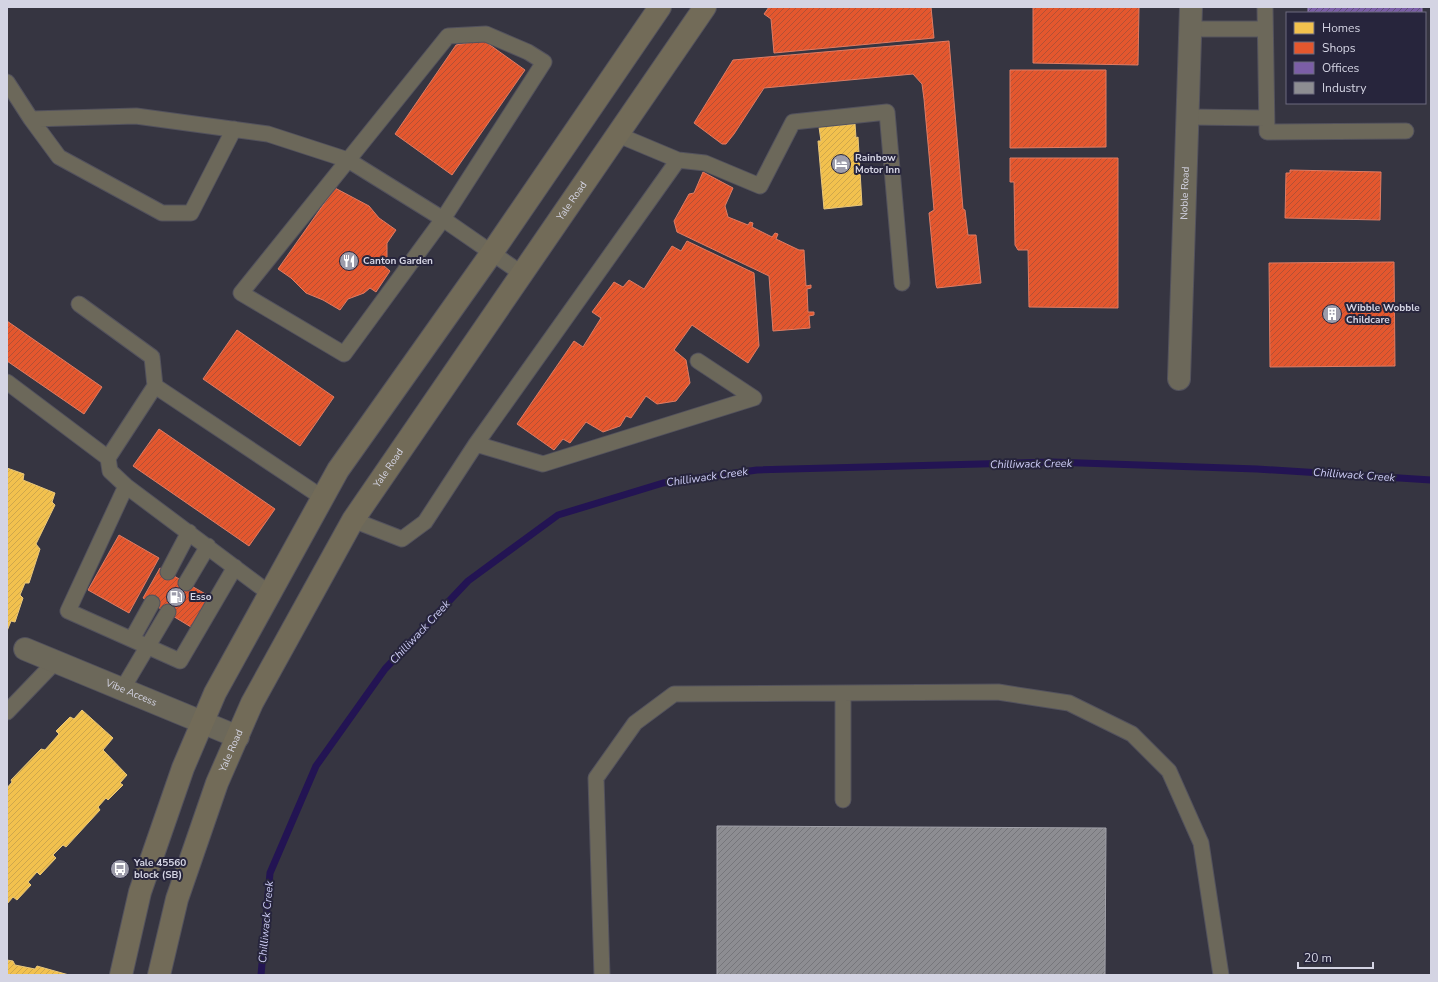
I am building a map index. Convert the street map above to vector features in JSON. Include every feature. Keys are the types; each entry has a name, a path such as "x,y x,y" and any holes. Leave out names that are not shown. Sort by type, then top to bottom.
{"main road":[{"path":"121,975 140,892 183,768 219,686 269,593 338,470 492,254 660,7"},
{"name":"Yale Road","path":"159,975 177,899 217,783 252,702 353,520 616,134 705,7"}],"street":[{"name":"Noble Road","path":"1179,379 1191,7"},
{"name":"Vibe Access","path":"25,649 238,736"}],"lane":[{"path":"1265,7 1267,132 1406,131"},
{"path":"1191,29 1265,29"},
{"path":"486,34 528,52 544,62 443,220 344,354 240,293 348,160 448,36 486,34"},
{"path":"7,82 60,157 162,213 191,213 234,129"},
{"path":"616,134 678,160 705,164 760,186 792,122 887,112 902,283"},
{"path":"32,119 136,116 268,134 348,160 443,220 521,273"},
{"path":"1188,117 1266,118"},
{"path":"353,520 402,539 424,522 476,444 678,160"},
{"path":"79,304 152,357 155,386 108,458 110,471 126,486 269,593"},
{"path":"476,444 543,464 754,398 698,361"},
{"path":"7,382 108,458"},
{"path":"155,386 323,498"},
{"path":"126,486 68,611 180,661 235,567"},
{"path":"168,572 189,532"},
{"path":"186,583 208,546"},
{"path":"132,639 152,603"},
{"path":"123,688 168,612"},
{"path":"7,712 56,661"},
{"path":"843,692 843,800"},
{"path":"602,975 596,778 635,723 674,694 843,692 998,692 1069,702 1132,734 1169,771 1200,843 1221,975"}],"building: Homes":[{"path":"855,124 856,138 858,137 862,205 824,209 818,141 821,141 819,127"},
{"path":"7,468 24,474 23,480 55,493 52,502 55,505 36,544 40,549 29,583 25,583 20,595 23,598 15,622 11,621 7,631"},
{"path":"82,710 113,738 103,750 127,775 120,783 123,785 108,800 106,798 98,807 100,810 66,847 63,845 53,855 56,858 40,875 37,872 28,882 31,885 17,900 13,897 7,904 7,788 12,782 11,780 41,749 45,750 59,734 56,731 70,717 74,719"},
{"path":"7,960 13,961 15,965 35,969 37,966 69,975 7,975"}],"building: Shops":[{"path":"769,7 931,7 934,38 774,53 771,19 764,14"},
{"path":"1033,7 1139,7 1138,65 1033,63"},
{"path":"483,40 525,70 452,175 395,134 456,45"},
{"path":"949,41 963,209 965,210 968,235 976,235 981,283 937,288 936,285 929,213 934,210 924,99 922,84 913,74 764,88 726,144 722,144 694,123 733,60"},
{"path":"1010,70 1106,70 1106,147 1010,148"},
{"path":"1010,158 1118,158 1118,308 1029,307 1028,250 1018,250 1015,245 1014,182 1010,182"},
{"path":"1290,170 1381,172 1380,220 1285,218 1286,173 1290,173"},
{"path":"703,172 733,188 725,206 728,217 748,225 750,222 753,223 752,227 772,237 775,233 778,234 776,239 799,250 804,250 806,286 811,285 811,288 807,289 808,312 814,312 814,315 809,316 810,328 773,331 769,276 677,232 674,221 689,194 694,193"},
{"path":"335,188 369,206 379,218 396,230 387,243 387,261 384,266 390,271 376,292 370,288 364,293 348,299 340,310 323,300 306,293 291,278 278,269"},
{"path":"687,241 754,273 759,346 748,363 692,325 674,350 686,360 690,383 676,401 657,404 646,396 631,418 626,416 620,426 603,432 586,422 570,443 563,439 554,450 517,424 574,341 583,347 601,318 592,312 614,282 623,287 629,280 644,289 672,246 681,251"},
{"name":"Wibble Wobble Childcare","path":"1394,262 1395,366 1270,367 1269,263"},
{"path":"7,321 102,387 84,414 7,361"},
{"path":"237,330 334,397 300,446 203,379"},
{"path":"159,429 275,509 249,546 133,466"},
{"path":"119,535 159,558 129,613 88,590"},
{"name":"Esso","path":"160,568 209,596 191,627 143,598"}],"building: Offices":[{"path":"1308,7 1422,7 1422,12 1308,12"}],"building: Industry":[{"path":"717,826 1106,828 1105,975 717,975"}],"waterway":[{"name":"Chilliwack Creek","path":"261,975 270,873 316,766 385,669 468,581 558,515 663,483 757,470 1052,462 1257,469 1431,480"}],"place":[{"name":"Rainbow Motor Inn","path":"841,164"},
{"name":"Canton Garden","path":"349,261"},
{"name":"Wibble Wobble Childcare","path":"1332,314"},
{"name":"Esso","path":"176,597"},
{"name":"Yale 45560 block (SB)","path":"120,869"}]}
